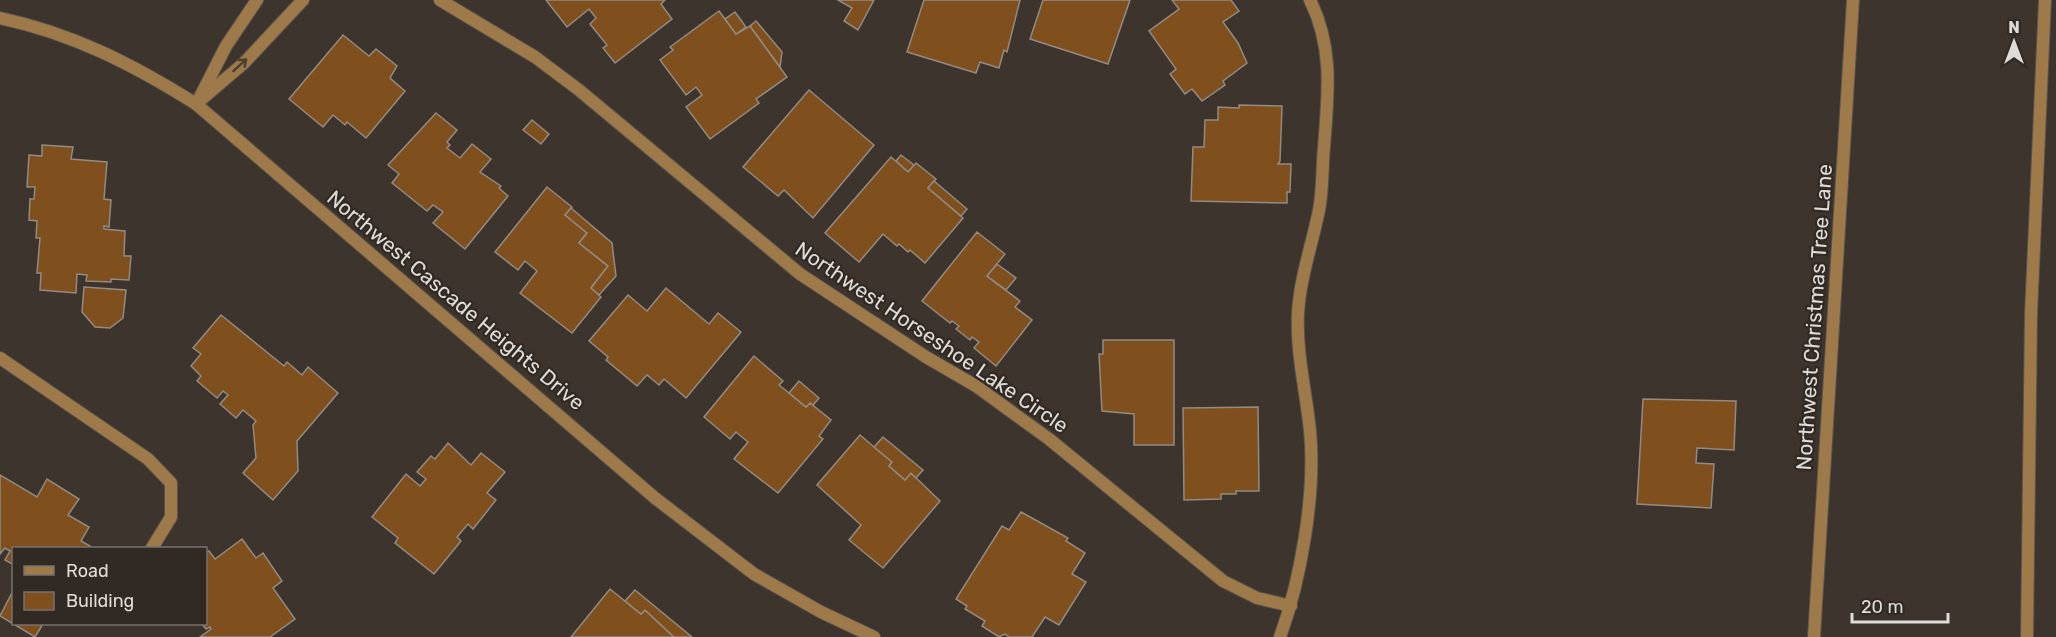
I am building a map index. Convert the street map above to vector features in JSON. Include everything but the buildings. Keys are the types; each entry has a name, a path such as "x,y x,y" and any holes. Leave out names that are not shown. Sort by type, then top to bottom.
{"street":[{"path":"196,104 226,46 257,0"},
{"path":"196,104 244,63 303,0"},
{"name":"Northwest Horseshoe Lake Circle","path":"440,0 535,57 579,90 800,274 926,357 976,386 1031,426 1223,581 1257,598 1291,606"},
{"path":"1280,637 1300,572 1311,470 1310,432 1298,350 1298,311 1319,209 1329,70 1326,44 1319,18 1310,0"},
{"name":"Northwest Christmas Tree Lane","path":"1814,637 1853,0"},
{"path":"2027,637 2031,314 2045,0"},
{"name":"Northwest Cascade Heights Drive","path":"0,18 61,35 114,55 196,104 655,498 754,574 821,612 874,637"},
{"path":"0,358 148,459 171,483 171,517 153,547"}]}
